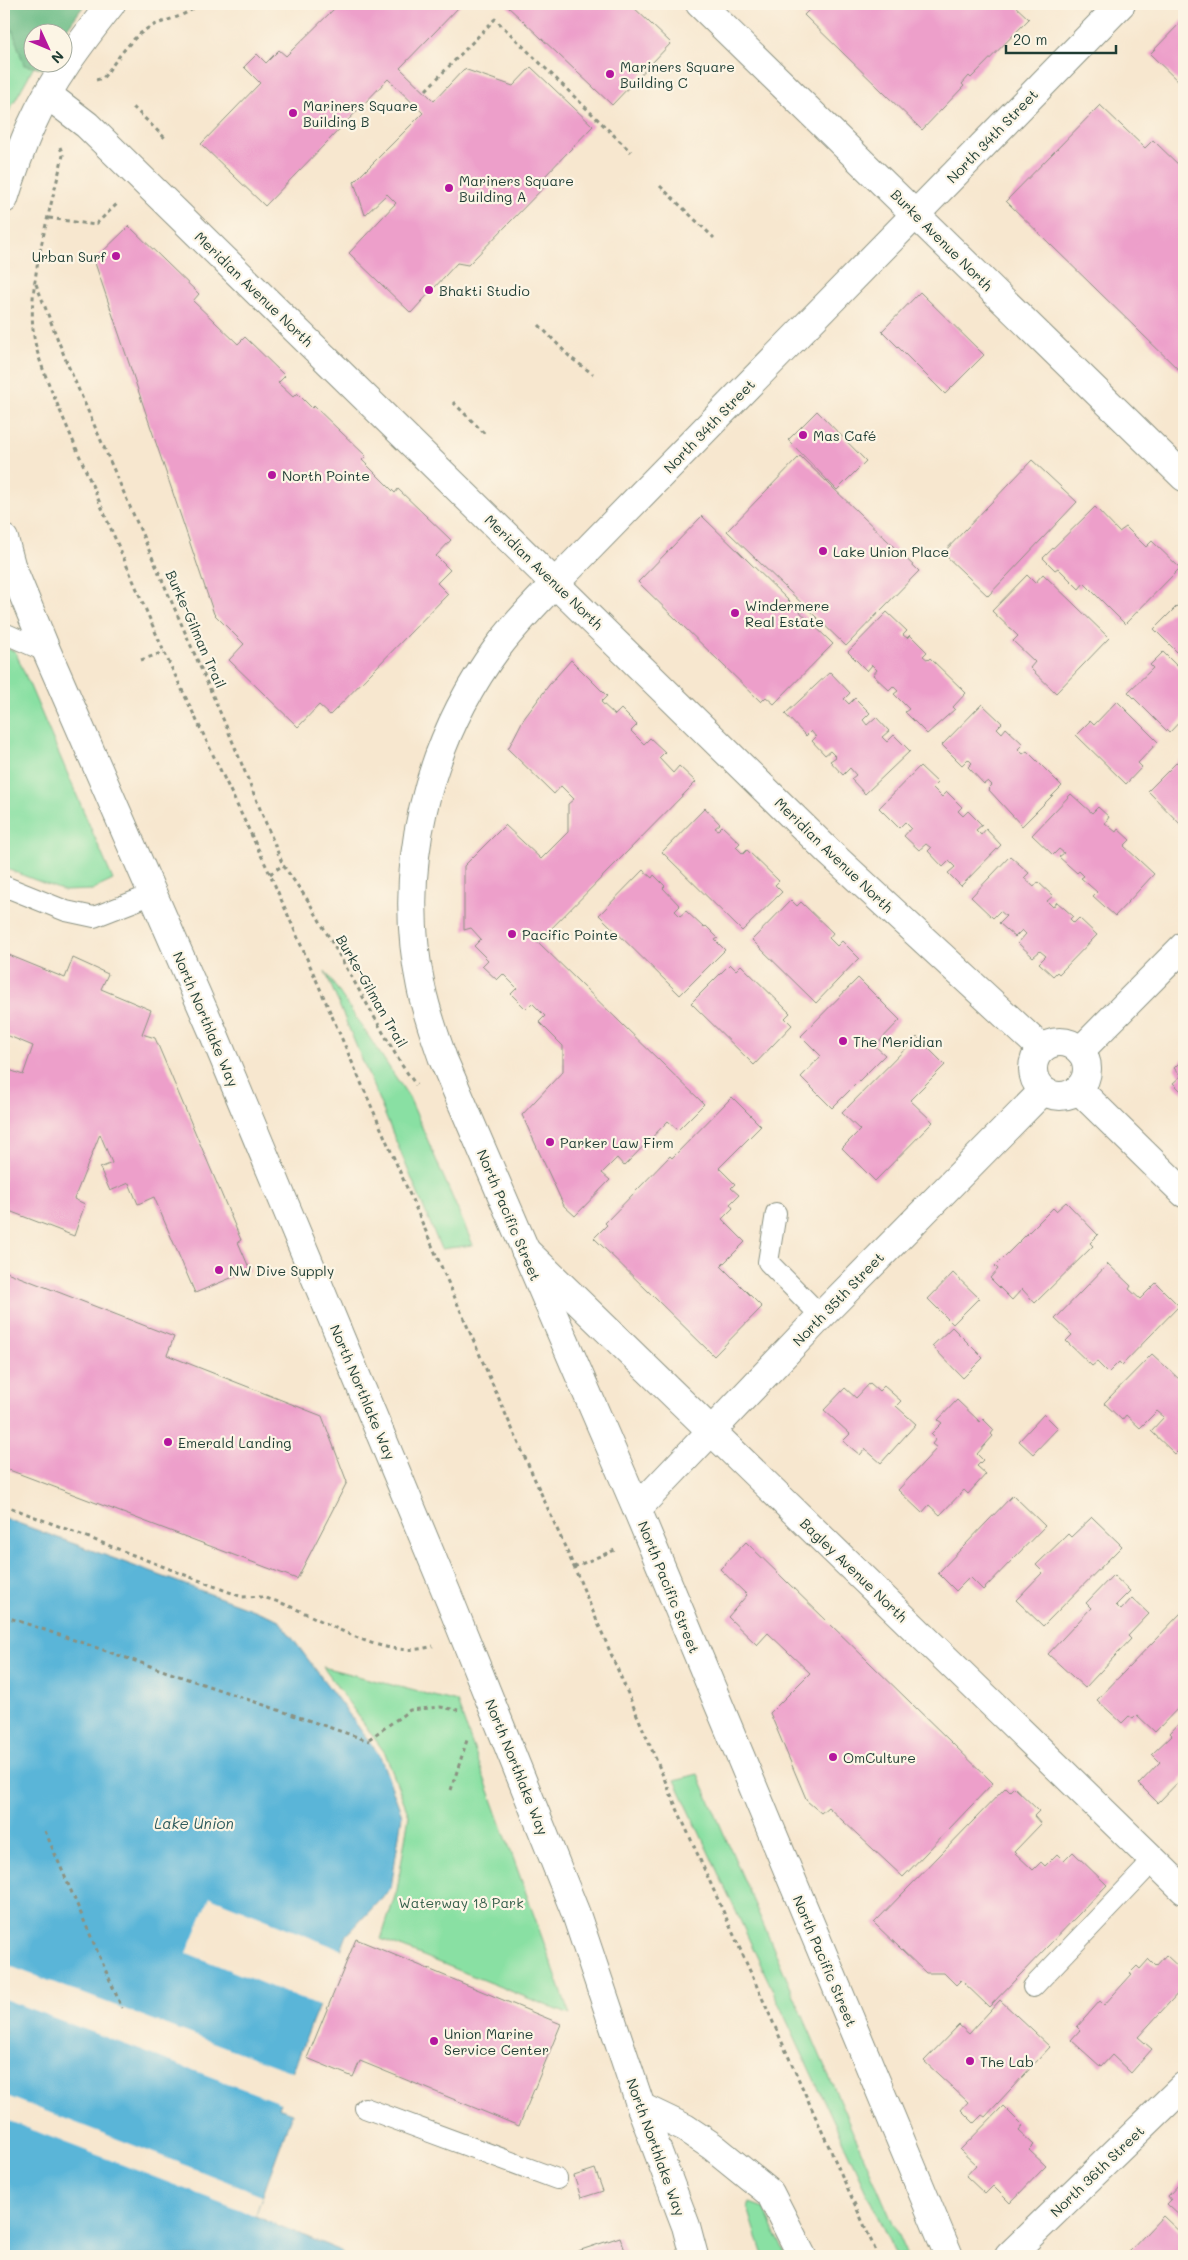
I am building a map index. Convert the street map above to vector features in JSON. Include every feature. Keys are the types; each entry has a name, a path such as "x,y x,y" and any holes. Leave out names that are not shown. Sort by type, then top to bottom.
{"street":[{"path":"4,199 17,158 31,125 48,94 84,38 111,4"},
{"name":"Burke Avenue North","path":"700,4 1184,477"},
{"name":"North 34th Street","path":"412,912 413,872 418,831 427,792 439,753 455,716 484,667 521,620 556,582 1121,4"},
{"name":"Meridian Avenue North","path":"48,94 88,125 404,436 556,582 830,853 1042,1049"},
{"name":"North Northlake Way","path":"4,539 12,565 47,652 153,894 447,1593 576,1914 640,2107 686,2226 694,2256"},
{"name":"North Pacific Street","path":"412,912 415,950 421,987 430,1024 443,1059 637,1510 949,2256"},
{"path":"1080,1051 1184,946"},
{"path":"1055,1042 1064,1042 1080,1051 1087,1068 1086,1077 1078,1089 1068,1095 1059,1096 1043,1091 1034,1077 1032,1069 1034,1060 1042,1049 1055,1042"},
{"path":"1078,1089 1184,1193"},
{"name":"North 35th Street","path":"637,1510 820,1316 1043,1091"},
{"name":"Bagley Avenue North","path":"524,1249 1184,1890"},
{"name":"North 36th Street","path":"1009,2256 1184,2086"},
{"path":"640,2107 685,2128 712,2146 770,2193 802,2256"}],"lane":[{"path":"4,633 47,652"},
{"path":"4,886 66,911 94,917 153,894"},
{"path":"776,1213 768,1262 820,1316"},
{"path":"1033,1987 1154,1860"},
{"path":"365,2108 558,2179"}],"path":[{"path":"103,78 136,37 151,27 188,13 199,4"},
{"path":"426,90 495,19 631,152"},
{"path":"4,57 8,101"},
{"path":"133,107 166,139"},
{"path":"63,155 35,281 33,329 40,360 164,652 270,874 574,1567 675,1804 878,2256"},
{"path":"660,186 714,238"},
{"path":"49,218 95,225 117,204"},
{"name":"Burke-Gilman Trail","path":"35,281 67,363 227,728 283,865 308,902 401,1064 419,1088"},
{"path":"539,325 571,358 593,374"},
{"path":"452,402 486,435"},
{"path":"141,660 164,652"},
{"path":"270,874 283,865"},
{"path":"4,1505 242,1597 260,1597 269,1600 386,1648 424,1649 440,1644"},
{"path":"574,1567 618,1548"},
{"path":"4,1616 369,1740 410,1710 440,1707 464,1711"},
{"path":"451,1790 468,1736"},
{"path":"45,1831 122,2008"}],"green space":[{"path":"4,4 74,4 47,22 22,22 22,72 31,72 4,120"},
{"path":"9,4 85,4 72,22 22,22 22,59 9,20"},
{"path":"4,648 15,651 113,880 92,890 64,891 4,868"},
{"path":"325,971 409,1097 473,1245 441,1249"},
{"name":"Waterway 18 Park","path":"323,1667 457,1702 570,2015 381,1939 397,1890 409,1815 385,1753"},
{"path":"698,1774 907,2256 896,2256 675,1780"},
{"path":"750,2203 764,2208 786,2256 763,2256 748,2208"}],"water":[{"name":"Lake Union","path":"4,1518 278,1619 380,1756 402,1815 391,1888 347,1935 278,2108 292,2113 255,2216 339,2250 344,2256 4,2256"}],"pier":[{"path":"210,1897 344,1951 321,2007 187,1953"},
{"path":"4,1964 295,2073 283,2104 4,1999"},
{"path":"4,2095 262,2195 255,2216 4,2119"}],"building":[{"path":"339,4 462,4 400,68 434,101 464,69 513,86 531,67 593,126 545,176 550,181 468,265 457,263 411,313 349,253 396,203 387,194 365,215 354,182 423,113 388,79 265,206 201,144 260,83 244,67 257,54 266,63 279,50 286,56"},
{"name":"Mariners Square Building C","path":"505,4 630,4 671,43 612,105"},
{"path":"805,4 1013,4 1029,19 971,78 969,76 962,84 964,86 922,130 804,15 810,9"},
{"path":"1184,19 1184,87 1150,54"},
{"path":"1100,105 1145,148 1153,140 1184,170 1184,375 1006,201"},
{"name":"North Pointe","path":"129,226 199,294 193,301 238,344 245,337 285,376 278,383 293,397 297,393 312,408 314,406 366,456 362,460 395,493 398,489 451,540 436,556 450,570 437,583 448,594 330,715 319,705 298,727 229,660 244,644 214,614 94,260"},
{"path":"920,292 984,355 945,394 882,331"},
{"path":"817,411 866,461 837,490 788,440"},
{"name":"Lake Union Place","path":"800,456 919,571 846,646 727,531"},
{"path":"1032,460 1077,502 988,596 943,553"},
{"path":"1095,507 1119,532 1126,527 1146,547 1152,541 1180,568 1125,624 1084,583 1079,589 1058,568 1055,570 1043,558"},
{"name":"Windermere Real Estate","path":"702,516 833,644 774,704 766,697 761,702 638,582"},
{"path":"1043,574 1109,638 1056,693 1030,668 1035,662 1013,641 1018,636 992,611 1027,575 1035,583"},
{"path":"1184,599 1184,650 1179,654 1154,629"},
{"path":"887,612 907,631 903,635 907,638 910,635 927,652 923,656 928,660 930,658 966,693 953,707 955,709 927,734 905,712 909,709 894,694 898,691 893,686 889,690 873,675 877,670 872,665 867,671 848,652"},
{"path":"1163,652 1184,673 1184,717 1169,733 1128,692 1153,668 1150,665"},
{"name":"Pacific Pointe","path":"571,660 607,696 601,702 615,715 621,709 637,725 631,731 644,744 650,738 665,752 659,758 673,773 679,766 696,782 538,942 704,1104 678,1130 668,1121 624,1166 617,1158 602,1173 610,1180 575,1216 564,1206 522,1115 563,1071 563,1046 539,1022 545,1016 532,1003 526,1009 511,994 517,988 503,974 497,980 482,966 488,960 474,946 481,939 471,928 464,930 464,866 505,825 541,859 568,832 568,804 574,799 561,786 554,794 508,749 523,720 549,685"},
{"path":"830,672 850,693 844,699 849,704 855,698 870,713 863,720 867,725 876,717 889,731 882,737 887,742 894,735 910,751 865,794 851,779 856,775 850,768 843,775 830,761 836,757 830,751 825,755 812,741 816,737 811,731 806,736 785,714"},
{"path":"1117,701 1158,742 1138,763 1142,767 1126,784 1076,735 1090,721 1094,725"},
{"path":"982,704 1002,723 997,728 1002,733 1006,728 1023,744 1018,749 1023,754 1027,751 1062,786 1022,826 988,789 992,785 988,781 984,784 968,767 972,763 968,759 962,765 942,745"},
{"path":"1184,755 1184,828 1148,791"},
{"path":"920,766 938,783 933,788 942,797 947,792 962,807 958,811 963,816 968,811 982,825 976,830 981,835 986,829 1001,845 961,886 948,873 955,867 949,861 943,867 928,851 931,848 926,844 919,850 904,836 911,828 905,822 899,828 879,808"},
{"path":"1071,794 1092,813 1098,807 1109,817 1105,823 1116,832 1118,829 1130,840 1124,846 1154,874 1115,916 1093,896 1097,892 1081,878 1084,876 1079,871 1077,873 1059,857 1064,853 1059,849 1053,855 1032,835"},
{"path":"705,808 720,824 715,828 718,830 722,826 740,843 736,847 743,854 747,850 779,881 775,885 782,892 742,931 662,852"},
{"path":"1010,856 1029,873 1024,878 1034,887 1038,882 1053,896 1047,901 1053,907 1057,902 1073,916 1070,919 1074,923 1079,918 1097,935 1059,974 1057,972 1053,976 1039,963 1046,956 1040,951 1033,957 1018,943 1026,934 1022,930 1015,937 999,923 1006,916 1000,911 993,918 971,897"},
{"path":"643,870 652,878 654,875 665,886 663,888 680,906 675,911 680,916 686,911 704,928 706,926 718,938 715,940 725,950 680,995 599,915"},
{"path":"791,900 797,906 801,902 833,933 829,938 837,946 842,941 859,958 816,1003 752,940"},
{"path":"4,953 65,978 73,958 108,974 101,989 151,1010 142,1034 155,1038 241,1240 238,1242 250,1270 195,1293 154,1197 138,1204 129,1183 110,1191 100,1168 112,1163 100,1134 74,1199 85,1204 74,1236 4,1209 4,1068 23,1075 33,1046 4,1034"},
{"path":"730,964 736,970 741,965 790,1013 785,1018 792,1025 754,1065 691,1003"},
{"name":"The Meridian","path":"858,978 900,1020 875,1046 885,1055 832,1108 801,1077 821,1056 801,1036"},
{"path":"917,1037 945,1065 910,1100 933,1122 875,1181 842,1148 860,1130 842,1113"},
{"path":"1184,1058 1184,1094 1173,1083 1181,1076 1174,1068"},
{"path":"732,1097 761,1126 719,1168 735,1184 731,1188 739,1195 730,1204 733,1208 722,1219 745,1242 721,1266 762,1307 714,1356 594,1238 607,1225 605,1223 670,1156 672,1158"},
{"path":"1066,1202 1098,1235 1090,1243 1093,1246 1035,1303 1022,1289 1012,1300 990,1278 998,1269 995,1266 1053,1208 1056,1211"},
{"path":"1108,1264 1131,1286 1129,1289 1140,1299 1156,1283 1179,1306 1122,1365 1119,1362 1108,1373 1097,1362 1092,1366 1066,1341 1072,1335 1055,1319"},
{"name":"Emerald Landing","path":"4,1271 174,1337 167,1355 322,1416 347,1482 297,1579 4,1468"},
{"path":"953,1273 979,1298 953,1324 928,1299"},
{"path":"952,1327 983,1358 963,1378 932,1346"},
{"path":"1152,1354 1179,1379 1184,1374 1184,1445 1175,1454 1151,1431 1164,1417 1157,1411 1140,1428 1126,1415 1122,1420 1104,1403"},
{"path":"870,1383 879,1391 884,1386 901,1401 896,1406 916,1424 881,1463 865,1449 860,1455 843,1441 850,1434 824,1410 845,1388 856,1398"},
{"path":"957,1400 980,1422 983,1419 994,1430 991,1434 993,1436 977,1454 983,1460 977,1466 986,1474 968,1494 964,1490 940,1515 929,1505 922,1513 898,1490 937,1448 932,1444 936,1439 931,1434 942,1423 938,1420"},
{"path":"1044,1414 1058,1428 1033,1454 1019,1441"},
{"path":"1013,1495 1045,1526 983,1590 970,1577 956,1591 938,1573"},
{"path":"1092,1517 1122,1546 1043,1626 1016,1600 1043,1572 1036,1565 1068,1534 1071,1537"},
{"path":"746,1542 993,1783 903,1877 828,1807 821,1813 807,1801 770,1713 810,1673 768,1633 757,1645 728,1617 747,1595 720,1569"},
{"path":"1113,1575 1130,1591 1116,1605 1121,1610 1132,1598 1149,1614 1128,1636 1131,1639 1085,1688 1048,1654 1091,1608 1086,1603"},
{"path":"1181,1613 1184,1617 1184,1702 1155,1732 1137,1715 1133,1719 1129,1716 1122,1723 1097,1700"},
{"path":"1184,1718 1184,1778 1158,1803 1139,1784 1160,1762 1152,1754 1172,1735 1170,1733"},
{"path":"1006,1787 1010,1791 1014,1787 1039,1811 1034,1816 1041,1824 1014,1852 1033,1870 1041,1862 1045,1866 1057,1854 1064,1861 1073,1852 1107,1885 989,2007 961,1980 956,1985 944,1973 926,1973 874,1923"},
{"name":"Union Marine Service Center","path":"356,1939 561,2024 519,2126 360,2061 353,2077 307,2058"},
{"path":"1166,1955 1184,1972 1184,1981 1178,1988 1181,1990 1138,2037 1152,2049 1131,2073 1112,2055 1101,2067 1071,2040 1080,2030 1077,2027 1100,2001 1104,2005 1137,1966 1140,1969 1149,1959 1156,1966"},
{"path":"1000,2000 1050,2047 985,2117 982,2115 974,2123 961,2110 968,2102 924,2061 959,2025 969,2034"},
{"path":"1003,2106 1023,2126 1019,2131 1034,2145 1029,2150 1046,2166 1010,2203 993,2186 985,2194 966,2176 976,2165 960,2150"},
{"path":"595,2169 603,2191 581,2198 574,2176"},
{"path":"1182,2181 1184,2184 1184,2220 1167,2204 1171,2200 1168,2196"},
{"path":"1163,2216 1184,2236 1184,2256 1134,2256 1129,2252"},
{"path":"620,2237 627,2256 563,2256"}],"place":[{"name":"Mariners Square Building C","path":"610,74"},
{"name":"Mariners Square Building B","path":"293,113"},
{"name":"Mariners Square Building A","path":"449,188"},
{"name":"Urban Surf","path":"116,256"},
{"name":"Bhakti Studio","path":"429,290"},
{"name":"Mas Café","path":"803,435"},
{"name":"North Pointe","path":"272,475"},
{"name":"Lake Union Place","path":"823,551"},
{"name":"Windermere Real Estate","path":"735,613"},
{"name":"Pacific Pointe","path":"512,934"},
{"name":"The Meridian","path":"843,1041"},
{"name":"Parker Law Firm","path":"550,1142"},
{"name":"NW Dive Supply","path":"219,1270"},
{"name":"Emerald Landing","path":"168,1442"},
{"name":"OmCulture","path":"833,1757"},
{"name":"Union Marine Service Center","path":"434,2041"},
{"name":"The Lab","path":"970,2061"}]}
